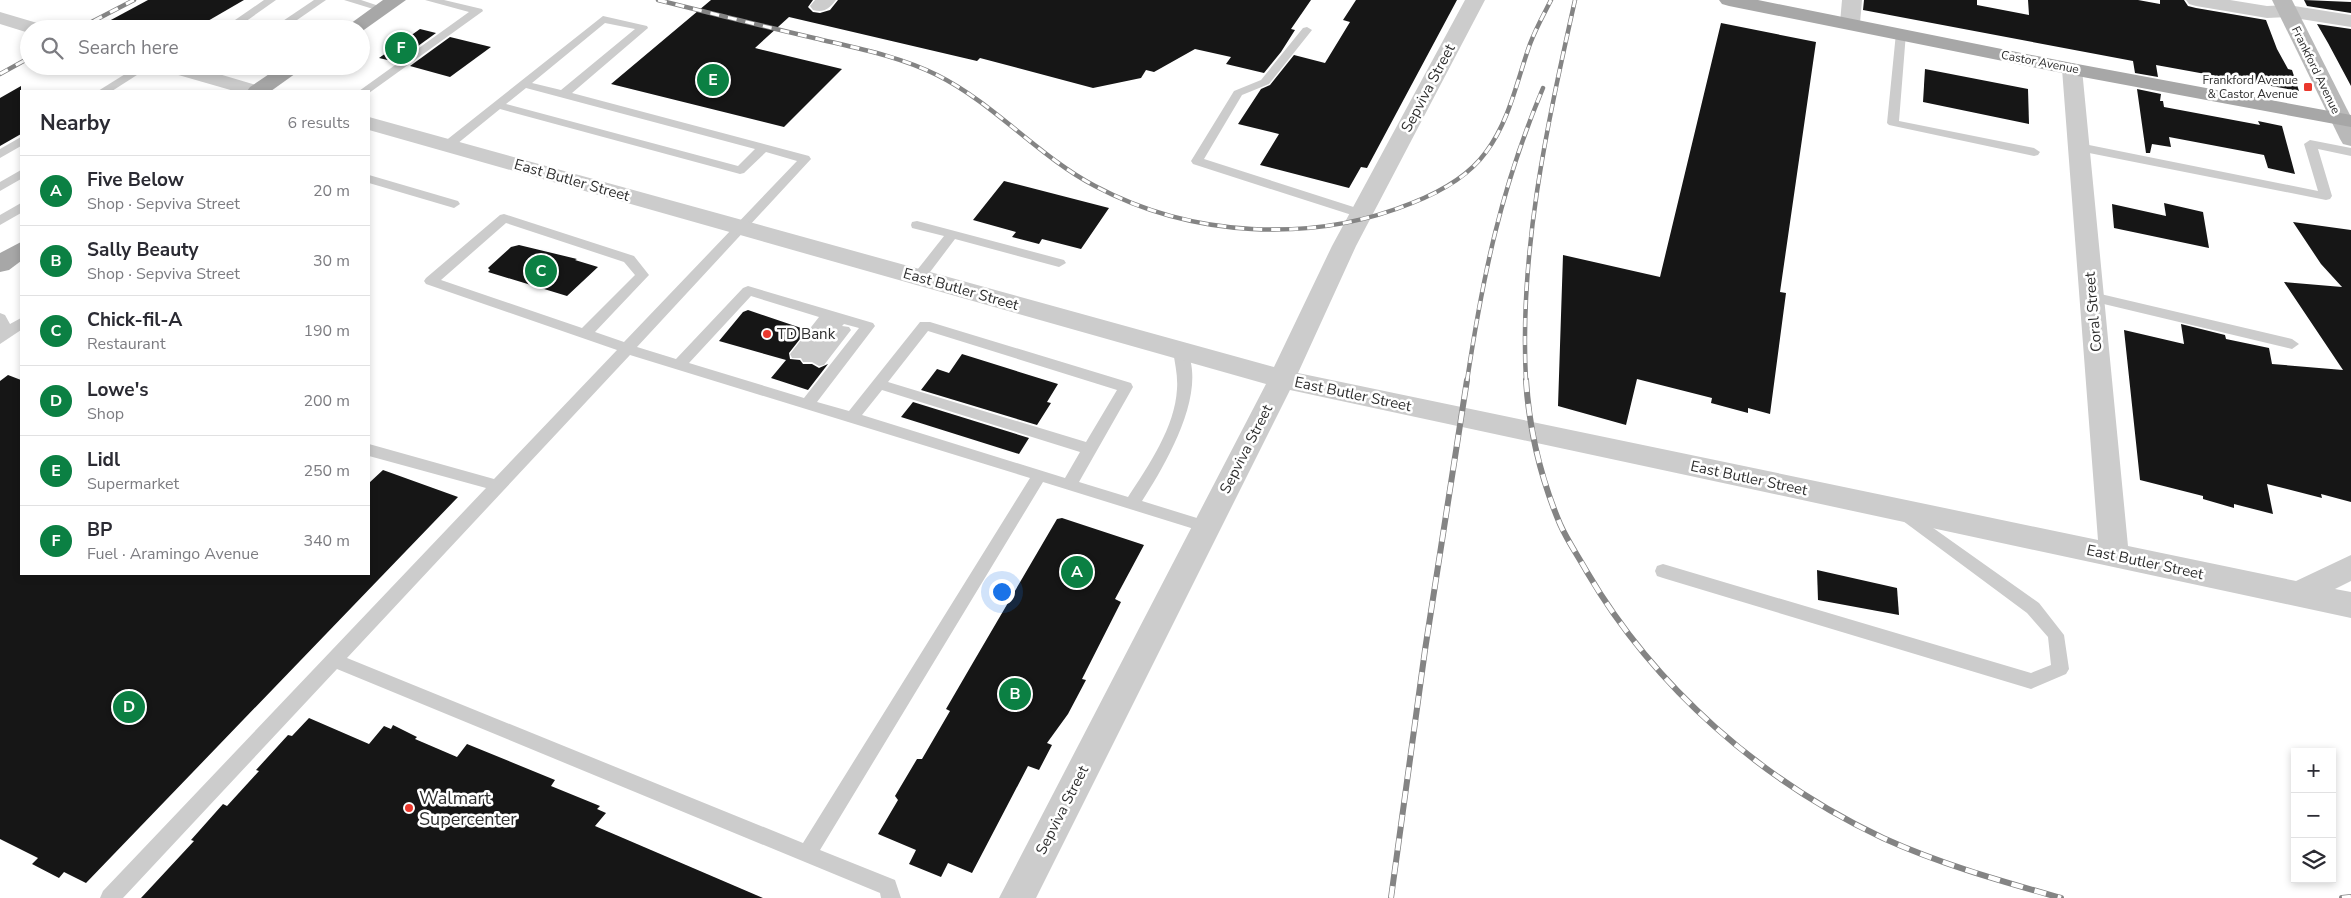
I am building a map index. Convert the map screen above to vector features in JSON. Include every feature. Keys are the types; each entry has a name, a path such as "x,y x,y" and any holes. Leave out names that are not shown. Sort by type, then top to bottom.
{"main road":[{"name":"Castor Avenue","path":"1729,0 2346,120"},
{"path":"366,20 390,4"},
{"name":"Frankford Avenue","path":"2285,6 2346,120 2351,139"},
{"path":"259,90 282,75"},
{"path":"0,264 20,251"}],"street":[{"name":"Sepviva Street","path":"1017,898 1282,379 1344,246 1475,0"},
{"path":"1850,23 1852,0"},
{"path":"2196,0 2267,12 2285,6 2351,21"},
{"path":"0,18 20,24"},
{"name":"Coral Street","path":"2072,68 2114,556"},
{"path":"206,75 254,90"},
{"name":"East Butler Street","path":"370,123 1282,379 2351,605"},
{"path":"2298,594 2351,567"}],"lane":[{"path":"241,20 271,0"},
{"path":"290,20 321,0"},
{"path":"349,0 390,4"},
{"path":"366,90 478,11 430,0"},
{"path":"448,145 603,19 643,28 563,95"},
{"path":"1307,30 1265,82 1238,94 1197,161 1362,214"},
{"path":"1901,34 1892,123 2034,152"},
{"path":"108,89 131,75"},
{"path":"110,898 743,228 805,159 524,84"},
{"path":"497,105 740,170 762,148"},
{"path":"0,154 20,142"},
{"path":"2079,147 2326,196 2310,144 2351,152"},
{"path":"0,187 20,175"},
{"path":"370,179 454,204"},
{"path":"2,218 20,208"},
{"path":"2,218 20,223"},
{"path":"585,334 642,275 629,259 504,218 432,281 628,349 1206,527"},
{"path":"917,225 1059,263"},
{"path":"919,277 952,235"},
{"path":"679,365 748,291 868,326 808,403"},
{"path":"2092,297 2292,344"},
{"path":"0,318 3,334"},
{"path":"840,318 808,358 840,318"},
{"path":"3,334 20,324"},
{"path":"852,418 925,325 1126,387 1068,485"},
{"path":"3,334 20,338"},
{"path":"1132,504 1149,477 1178,416 1184,391 1180,351"},
{"path":"777,395 787,383 777,395"},
{"path":"878,384 1089,450"},
{"path":"370,450 498,486"},
{"path":"807,854 1039,476"},
{"path":"1663,571 2031,681 2060,669 2056,635 2033,608 1900,510"},
{"path":"334,660 888,887 891,898"}],"building":[{"path":"148,0 244,0 210,20 111,20"},
{"path":"711,0 813,0 808,7 813,12 820,13 830,10 838,0 1311,0 1291,29 1295,30 1281,52 1264,73 1226,64 1231,57 1195,49 1154,72 1146,70 1141,78 1093,88 980,58 977,61 789,17 755,48 842,69 784,127 611,84"},
{"path":"1356,0 1457,0 1367,168 1361,167 1349,188 1260,165 1279,134 1238,124 1261,89 1270,85 1294,55 1325,63 1350,22 1343,20"},
{"path":"1864,0 1977,0 1977,5 2029,15 2028,0 2138,0 2160,4 2160,0 2184,0 2188,6 2196,8 2266,20 2277,49 2288,69 2292,70 2299,91 2156,65 2158,77 2135,73 2133,61 1863,10"},
{"path":"2304,0 2351,2 2351,13 2307,6"},
{"path":"1721,23 1816,42 1780,292 1786,293 1770,414 1748,408 1748,413 1711,403 1712,398 1637,379 1626,425 1558,406 1563,255 1660,277"},
{"path":"2317,24 2351,29 2351,86 2328,43"},
{"path":"420,29 436,33 396,62 379,58"},
{"path":"450,37 491,47 450,77 410,66"},
{"path":"1925,69 2028,89 2029,124 1923,102"},
{"path":"21,86 20,135 0,146 0,98"},
{"path":"2137,89 2161,94 2160,101 2163,101 2164,107 2260,125 2258,121 2282,126 2295,174 2268,168 2264,155 2169,137 2171,147 2152,144 2150,153 2146,153"},
{"path":"1004,181 1109,208 1081,249 1042,239 1039,244 1012,237 1016,232 973,220"},
{"path":"2164,203 2203,212 2209,248 2114,228 2112,204 2166,216"},
{"path":"2293,222 2351,230 2351,502 2321,494 2322,498 2267,484 2273,514 2234,504 2234,508 2203,499 2203,496 2140,480 2124,330 2184,344 2181,324 2225,335 2226,339 2269,348 2272,364 2343,370 2284,282 2342,287 2321,264"},
{"path":"519,245 577,259 575,260 598,267 567,296 488,272 490,270 488,268 511,247"},
{"name":"TD Bank","path":"748,310 807,330 789,353 790,359 800,360 803,364 812,364 819,368 828,364 808,390 771,378 786,360 719,341 743,312"},
{"path":"962,354 1058,384 1047,402 1051,403 1037,425 921,390 937,369 949,373"},
{"path":"8,375 20,380 20,575 370,575 370,482 383,470 458,497 86,883 64,872 59,878 32,864 38,858 0,839 0,381"},
{"path":"913,402 1029,438 1019,454 901,417"},
{"path":"1062,518 1144,545 1115,599 1121,602 1082,679 1086,680 1068,714 1047,743 1052,745 1039,770 1028,766 972,873 948,863 941,877 909,864 916,850 878,834 898,800 895,796 917,759 922,759 950,711 946,709 1057,519"},
{"path":"1817,570 1897,588 1899,615 1818,600"},
{"name":"Walmart Supercenter","path":"309,718 369,744 384,726 391,729 393,725 417,737 415,739 457,757 467,744 555,780 551,786 600,806 597,809 606,813 595,826 763,898 141,898 194,841 191,840 223,804 227,806 288,735 292,736"}],"railway":[{"path":"95,20 134,0"},
{"path":"658,0 877,53 923,68 978,100 1054,160 1095,186 1132,203 1171,216 1211,225 1252,229 1293,229 1333,225 1373,216 1412,203 1453,183 1479,161 1501,127 1530,44 1551,0"},
{"path":"1526,381 1525,332 1527,284 1537,189 1575,0"},
{"path":"0,74 20,63"},
{"path":"1467,381 1495,232 1516,161 1543,88"},
{"path":"1391,898 1425,650 1467,380"},
{"path":"1526,380 1537,453 1553,507 1569,542 1614,614 1645,654 1679,692 1715,727 1795,789 1838,815 1883,838 1949,864 2061,898"},
{"path":"2342,898 2351,897"}],"place":[{"name":"BP","path":"401,48"},
{"name":"Lidl","path":"713,80"},
{"name":"Frankford Avenue & Castor Avenue","path":"2308,87"},
{"name":"Chick-fil-A","path":"541,271"},
{"name":"TD Bank","path":"767,334"},
{"name":"Five Below","path":"1077,572"},
{"name":"Sally Beauty","path":"1015,694"},
{"name":"Lowe's","path":"129,707"},
{"name":"Walmart Supercenter","path":"409,808"}]}
